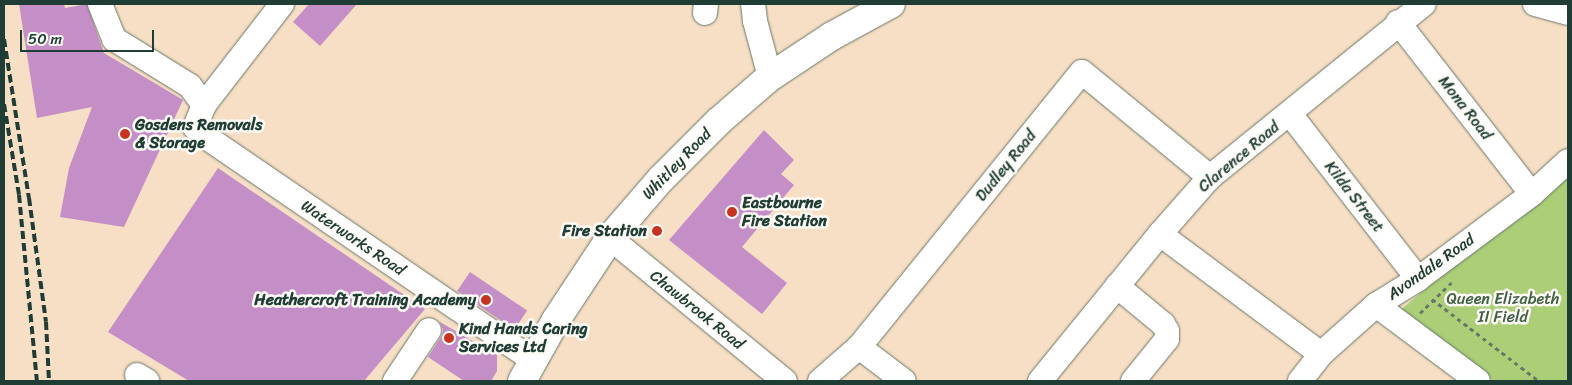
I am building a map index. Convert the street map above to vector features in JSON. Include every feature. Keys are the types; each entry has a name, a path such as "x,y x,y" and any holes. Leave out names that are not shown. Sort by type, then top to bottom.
{"main road":[{"name":"Whitley Road","path":"527,370 610,238 685,155 719,121 770,77 832,36 891,4"}],"street":[{"path":"100,4 114,39 190,86 204,104 282,4"},
{"path":"753,4 755,21 770,77"},
{"name":"Clarence Road","path":"1040,381 1160,234 1210,177 1290,114 1398,22 1424,4"},
{"path":"1535,4 1568,13"},
{"name":"Mona Road","path":"1398,22 1532,194"},
{"name":"Dudley Road","path":"820,381 859,347 1082,72 1210,177"},
{"name":"Waterworks Road","path":"204,104 195,127 209,139 527,370"},
{"name":"Kilda Street","path":"1290,114 1418,279"},
{"name":"Avondale Road","path":"1300,381 1321,354 1376,305 1418,279 1532,194 1568,160"},
{"path":"1160,234 1321,354"},
{"name":"Chawbrook Road","path":"610,238 780,380"},
{"path":"1117,286 1163,324 1167,331 1167,339 1133,381"},
{"path":"1376,305 1478,381"},
{"path":"394,381 429,330"},
{"path":"859,347 904,381"}],"path":[{"path":"1432,299 1540,381"}],"green space":[{"name":"Queen Elizabeth II Field","path":"1568,168 1568,381 1494,381 1397,313"}],"building":[{"name":"Gosdens Removals & Storage","path":"19,4 64,4 65,8 87,4 104,53 183,100 124,227 60,217 69,168 92,107 37,118"},
{"path":"309,4 357,4 320,46 293,22"},
{"name":"Eastbourne Fire Station","path":"764,130 794,160 781,174 794,185 742,247 787,283 762,314 669,240"},
{"path":"218,168 425,309 364,381 189,381 108,332"},
{"name":"Heathercroft Training Academy","path":"470,272 527,311 514,330 457,291"},
{"name":"Kind Hands Caring Services Ltd","path":"440,322 497,355 497,371 491,381 464,381 428,357 441,337 443,330"}],"railway":[{"path":"4,39 46,322 49,381"},
{"path":"4,104 19,195 37,381"}],"place":[{"name":"Gosdens Removals & Storage","path":"125,134"},
{"name":"Eastbourne Fire Station","path":"732,212"},
{"name":"Fire Station","path":"657,231"},
{"name":"Heathercroft Training Academy","path":"486,300"},
{"name":"Kind Hands Caring Services Ltd","path":"449,338"}]}
